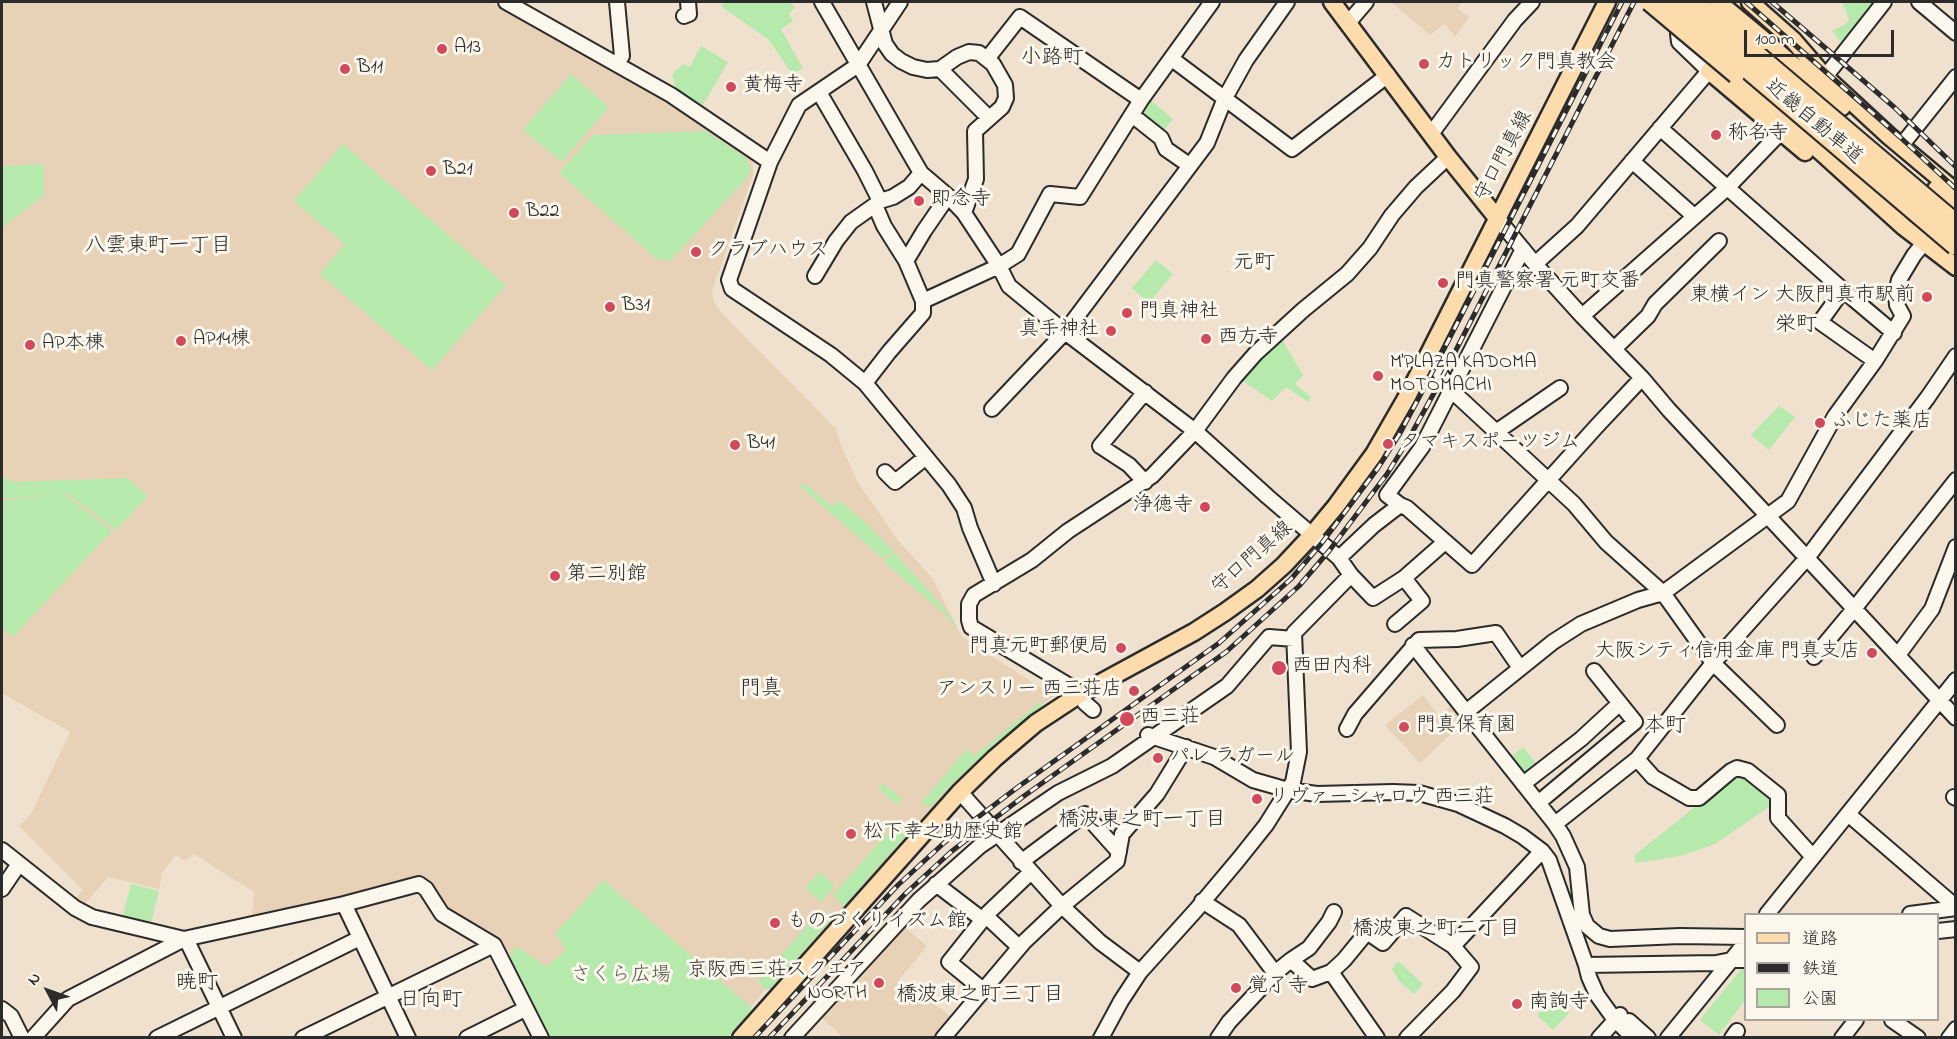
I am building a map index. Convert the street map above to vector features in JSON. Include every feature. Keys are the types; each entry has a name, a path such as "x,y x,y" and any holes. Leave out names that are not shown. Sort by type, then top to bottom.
{"highway":[{"name":"近畿自動車道","path":"1670,2 1952,258"},
{"name":"近畿自動車道","path":"1693,2 1956,225"}],"main road":[{"path":"1332,2 1448,157 1497,218"},
{"name":"守口門真線","path":"741,1038 960,792 995,758 1036,723 1080,694 1194,632 1225,612 1270,577 1312,536 1374,454 1408,395 1555,109 1607,2"},
{"path":"1649,2 1737,75 1924,243 1952,258 1956,274"},
{"path":"1719,2 1949,193"},
{"path":"1754,3 1793,40 1826,77 1949,193 1955,207"},
{"path":"1704,65 1858,197 1904,226"},
{"path":"1832,98 1899,144"}],"street":[{"path":"506,2 671,95 770,162"},
{"path":"617,2 622,56 617,63"},
{"path":"684,16 689,14 688,2"},
{"path":"822,2 921,173 964,213 999,266 1009,286 1065,332 1195,431 1339,558 1351,575 1373,598 1404,578 1445,542"},
{"path":"874,2 885,44 901,61 927,70 940,69 969,52 979,53 993,64 1005,86 1006,98 1002,107 975,132 976,179 964,213"},
{"path":"900,2 858,65 799,105 770,162 729,280 732,289 831,355 865,383 949,485 964,508 994,584"},
{"path":"923,300 999,266 1018,254 1050,194 1080,197 1141,100 1212,2"},
{"path":"992,409 1065,332 1207,143 1225,98 1252,50 1287,2"},
{"path":"1348,23 1366,2"},
{"path":"1431,134 1515,20 1532,2"},
{"path":"1704,65 1679,42 1678,34 1706,2"},
{"path":"1826,77 1884,2"},
{"path":"1919,2 1956,33"},
{"path":"1535,264 1578,226 1659,128 1704,65 1750,22 1754,3"},
{"path":"987,59 1020,17 1141,100"},
{"path":"1172,58 1292,149 1388,75"},
{"path":"940,69 990,118"},
{"path":"1899,144 1956,77"},
{"path":"819,92 865,171 884,226 906,261 923,300 923,313 865,383"},
{"path":"1132,115 1161,138 1166,149 1189,165"},
{"path":"1659,128 1894,333"},
{"path":"1582,316 1726,188 1781,132"},
{"path":"1093,710 1073,688 971,627 969,604 974,595 1032,560 1068,531 1152,476 1195,431 1234,378 1256,353 1347,274 1370,248 1392,215 1416,187 1448,157"},
{"path":"1632,161 1694,216"},
{"path":"815,276 836,241 851,222 877,203 909,187 921,173"},
{"path":"906,261 948,196"},
{"path":"1497,218 1582,316 1615,348 1956,718"},
{"path":"1615,348 1648,316 1655,304 1719,241"},
{"path":"1466,712 1553,642 1581,624 1638,600 1663,593 1788,501 1835,416 1875,361 1903,316 1897,305 1896,293 1899,280 1924,243"},
{"path":"1522,249 1422,447 1387,495 1407,508 1472,565 1642,378"},
{"path":"1843,290 1820,322 1875,361"},
{"path":"1428,355 1451,390 1574,504 1606,542 1663,593 1713,663 1777,725"},
{"path":"1555,824 1637,759 1713,663 1807,558 1928,397 1956,356"},
{"path":"1496,432 1560,388"},
{"path":"1145,392 1100,446 1129,465 1145,482"},
{"path":"885,472 895,482 926,457"},
{"path":"1814,657 1956,480"},
{"path":"1339,558 1374,525 1400,505"},
{"path":"1898,655 1932,609 1956,547"},
{"path":"1105,1036 1121,1001 1140,972 1266,825 1293,782 1299,752 1294,633 1351,575"},
{"path":"1395,624 1422,602 1404,578"},
{"path":"1347,729 1355,714 1419,640 1457,639 1496,633 1520,668"},
{"path":"792,1038 936,884 980,846 1058,793 1112,766 1149,735 1227,686 1269,637 1294,639"},
{"path":"1413,645 1555,824 1577,867 1583,920 1587,926 1599,936 1610,939 1680,936 1744,940"},
{"path":"1538,802 1635,722 1594,671"},
{"path":"1769,913 1956,680"},
{"path":"1523,784 1581,739 1620,703"},
{"path":"1149,735 1214,757 1253,780 1288,790 1317,794 1419,793 1458,804 1504,826 1542,851 1549,860 1586,965 1588,977 1597,995 1618,1016 1648,1038"},
{"path":"943,1038 1019,947 1062,906 1117,861 1122,834 1157,794 1186,747"},
{"path":"1637,759 1653,777 1689,798 1699,798 1737,768 1748,771 1778,795 1778,818 1813,857"},
{"path":"960,792 1062,906 1100,942 1140,972"},
{"path":"1021,862 1085,814 1119,852"},
{"path":"1848,814 1956,908"},
{"path":"2,850 75,908 92,917 184,939 234,1038"},
{"path":"1453,946 1542,851"},
{"path":"2,889 19,864"},
{"path":"983,990 949,962 984,918 1031,872"},
{"path":"33,1038 68,999 184,939 344,904 419,884 426,889 441,914 494,945 541,1038"},
{"path":"936,884 984,918 1019,947"},
{"path":"1202,901 1239,925 1275,973"},
{"path":"344,904 408,1038"},
{"path":"1923,913 1956,908"},
{"path":"1218,1038 1229,1022 1275,973 1309,948 1334,912"},
{"path":"1291,960 1312,979 1331,972 1367,932 1383,943 1406,916 1453,946 1471,967 1453,991 1407,1038"},
{"path":"1939,932 1956,929"},
{"path":"157,1038 360,938"},
{"path":"1668,1038 1744,943"},
{"path":"303,1038 494,945"},
{"path":"1586,965 1716,963 1744,960"},
{"path":"1331,972 1374,1033 1358,1038"},
{"path":"2,1009 11,1016 22,1038"},
{"path":"467,1038 525,1009"},
{"path":"1599,1038 1618,1016"},
{"path":"1618,1016 1634,1038"},
{"path":"1842,1038 1855,1021"},
{"path":"1893,1021 1918,1038"},
{"path":"1949,1038 1956,1029"}],"shaded area":[{"path":"2,2 492,2 676,107 729,140 751,159 753,175 712,291 714,302 721,312 836,429 857,481 897,539 933,579 962,637 1054,696 985,751 770,988 765,989 751,1007 750,1013 728,1037 548,1038 507,958 445,912 428,883 252,917 254,892 194,854 185,861 176,855 162,873 159,889 108,877 84,905 74,900 83,890 19,826 31,814 70,732 2,693"},
{"path":"1391,2 1462,2 1458,9 1469,17 1455,37 1445,23 1430,35"},
{"path":"1423,695 1438,715 1456,703 1467,719 1420,763 1385,725"},
{"path":"902,925 927,946 898,981 917,997 922,993 954,1020 939,1037 844,1038 818,1015"}],"green space":[{"path":"725,2 790,2 795,7 789,14 793,21 781,29 803,68 792,74 769,40 721,6"},
{"path":"1842,2 1874,2 1842,43 1832,31 1846,24 1849,19"},
{"path":"701,46 728,62 703,105 676,90 672,74 683,64 690,67"},
{"path":"571,74 609,107 562,162 523,130"},
{"path":"1149,99 1173,119 1163,131 1145,115 1141,108"},
{"path":"705,131 745,157 751,168 746,179 671,260 657,259 559,173 593,135"},
{"path":"343,144 506,285 432,370 320,274 345,244 294,201"},
{"path":"44,164 44,196 2,227 2,166"},
{"path":"1156,260 1173,274 1149,303 1132,288"},
{"path":"1281,338 1303,375 1295,384 1311,397 1308,402 1286,387 1272,401 1239,378"},
{"path":"1779,406 1795,417 1769,450 1751,435"},
{"path":"2,477 15,482 127,478 148,496 116,530 67,493 63,493 112,531 13,637 2,628 2,501 54,494 2,499"},
{"path":"804,483 832,507 839,500 893,551 883,559 800,486"},
{"path":"894,552 951,616 956,628 947,616 884,562"},
{"path":"1039,703 1043,705 993,745 931,807 921,803 967,749 974,756"},
{"path":"1523,747 1537,764 1526,773 1522,772 1510,758"},
{"path":"1741,775 1770,796 1769,807 1715,844 1680,856 1635,863 1635,855 1730,779"},
{"path":"883,783 902,799 897,805 878,788"},
{"path":"899,820 908,826 904,830 908,833 844,906 833,895"},
{"path":"819,872 835,886 821,902 805,888"},
{"name":"さくら広場","path":"603,880 751,1007 750,1013 728,1037 548,1037 507,958 517,946 546,967 566,950 555,934"},
{"path":"131,884 159,891 151,923 123,916"},
{"path":"822,909 833,917 771,989 766,989 758,982"},
{"path":"1398,961 1423,984 1414,994 1399,981 1392,969"},
{"path":"1744,968 1744,1001 1719,1035 1700,1020"},
{"path":"1553,999 1569,1013 1553,1030 1537,1015"}],"railway":[{"path":"754,1038 898,885 945,842 1219,643 1291,579 1321,544 1378,468 1399,435 1622,2"},
{"path":"769,1038 906,893 952,851 1024,796 1226,652 1299,586 1329,551 1387,474 1408,440 1634,2"},
{"path":"1746,2 1956,189"},
{"path":"1772,2 1894,107 1956,167"}],"place":[{"name":"A13","path":"442,49"},
{"name":"カトリック門真教会","path":"1424,64"},
{"name":"B11","path":"345,69"},
{"name":"黄梅寺","path":"731,87"},
{"name":"称名寺","path":"1716,135"},
{"name":"B21","path":"431,171"},
{"name":"即念寺","path":"919,201"},
{"name":"B22","path":"514,213"},
{"name":"クラブハウス","path":"696,252"},
{"name":"門真警察署 元町交番","path":"1443,283"},
{"name":"東横イン 大阪門真市駅前","path":"1927,297"},
{"name":"B31","path":"610,307"},
{"name":"門真神社","path":"1127,313"},
{"name":"真手神社","path":"1111,331"},
{"name":"西方寺","path":"1206,339"},
{"name":"AP14棟","path":"181,341"},
{"name":"AP本棟","path":"30,345"},
{"name":"M’PLAZA KADOMA MOTOMACHI","path":"1378,376"},
{"name":"ふじた薬店","path":"1820,423"},
{"name":"タマキスポーツジム","path":"1388,444"},
{"name":"B41","path":"735,445"},
{"name":"浄徳寺","path":"1205,507"},
{"name":"第二別館","path":"555,576"},
{"name":"門真元町郵便局","path":"1121,648"},
{"name":"大阪シティ信用金庫 門真支店","path":"1872,653"},
{"name":"西田内科","path":"1279,668"},
{"name":"アンスリー 西三荘店","path":"1134,691"},
{"name":"西三荘","path":"1127,719"},
{"name":"門真保育園","path":"1404,727"},
{"name":"パレ ラガール","path":"1158,758"},
{"name":"リヴァーシャロウ 西三荘","path":"1257,799"},
{"name":"松下幸之助歴史館","path":"851,834"},
{"name":"ものづくりイズム館","path":"775,923"},
{"name":"京阪西三荘スクエア NORTH","path":"879,983"},
{"name":"覚了寺","path":"1236,988"},
{"name":"南詢寺","path":"1517,1004"}],"district":[{"name":"小路町","path":"1052,60"},
{"name":"八雲東町一丁目","path":"158,248"},
{"name":"元町","path":"1254,265"},
{"name":"栄町","path":"1796,327"},
{"name":"門真","path":"761,691"},
{"name":"本町","path":"1665,728"},
{"name":"橋波東之町一丁目","path":"1142,822"},
{"name":"橋波東之町二丁目","path":"1436,931"},
{"name":"暁町","path":"197,985"},
{"name":"橋波東之町三丁目","path":"980,997"},
{"name":"日向町","path":"431,1002"}]}
